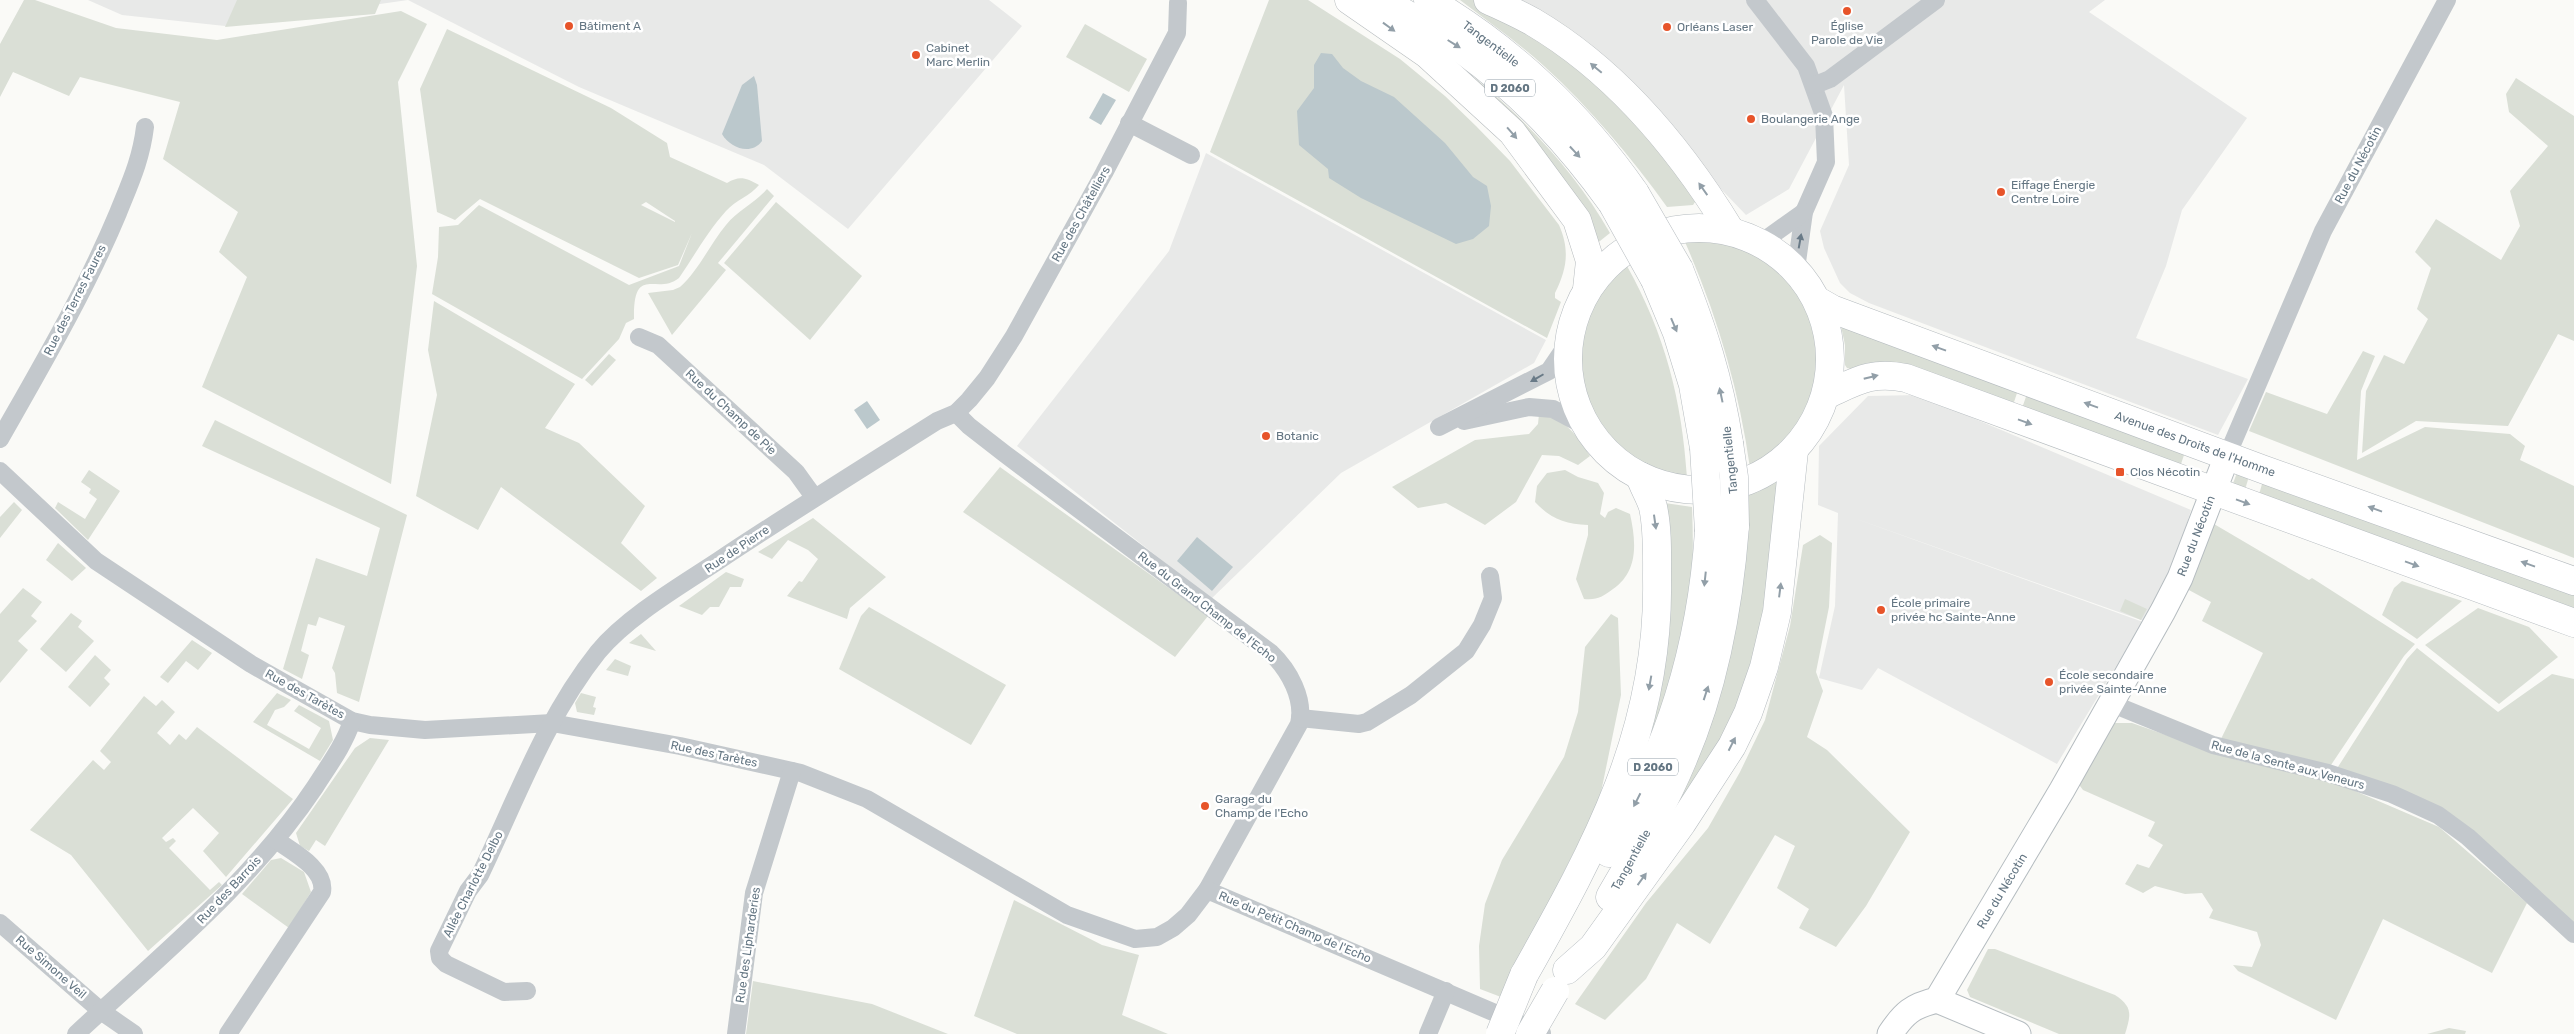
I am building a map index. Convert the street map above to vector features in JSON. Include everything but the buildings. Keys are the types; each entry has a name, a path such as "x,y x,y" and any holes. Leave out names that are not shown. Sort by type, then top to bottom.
{"main road":[{"path":"1348,0 1427,54 1512,132 1577,220 1590,261 1587,289"},
{"name":"Tangentielle","path":"1383,0 1463,50 1526,101 1579,157 1624,198"},
{"name":"Tangentielle","path":"1428,0 1474,29 1520,65 1586,130 1667,275 1706,340 1722,396 1717,446 1734,477 1722,528 1706,581 1687,676 1670,728 1646,781 1545,979 1501,1034"},
{"path":"1488,0 1532,21 1568,45 1621,90 1676,150 1730,230"},
{"path":"1689,227 1730,230 1762,242 1796,269 1818,301 1830,340 1832,364 1826,395 1814,426 1794,451 1760,476 1721,489 1679,489 1640,476 1619,463 1601,446 1587,427 1574,400 1568,372 1568,343 1575,315 1587,289 1614,258 1649,237 1689,227"},
{"name":"Avenue des Droits de l'Homme","path":"1818,301 1832,309 2227,456 2574,581"},
{"path":"1826,395 1869,376 1887,374 1906,378 2574,623"},
{"path":"1545,979 1593,947 1682,823 1732,746 1748,712 1764,668 1777,612 1794,451"},
{"path":"1545,979 1591,852 1612,805 1642,721 1656,638 1658,601 1656,525 1652,505 1640,476"},
{"name":"D 2060","path":"1530,1034 1545,979"}],"street":[{"path":"1755,0 1806,66 1815,85 1824,116 1826,162 1804,212 1796,269"},
{"path":"1815,85 1830,79 1936,0"},
{"name":"Rue du Nécotin","path":"1937,1000 2062,790 2180,578 2227,456 2323,231 2447,0"},
{"name":"Rue des Châtelliers","path":"956,413 987,378 1014,336 1177,33 1178,2"},
{"path":"1129,123 1191,155"},
{"name":"Rue des Terres Faures","path":"0,439 98,262 142,154 146,127"},
{"path":"1762,242 1804,212"},
{"name":"Rue du Champ de Pie","path":"639,337 658,344 796,472 814,497"},
{"path":"1568,343 1550,371 1439,427 1529,407 1553,409 1587,427"},
{"name":"Rue de Pierre","path":"552,723 569,694 599,652 614,636 665,596 814,497 937,421 956,413"},
{"name":"Rue du Grand Champ de l'Echo","path":"956,413 976,432 1271,653 1292,682 1298,696 1300,718 1292,739 1207,890"},
{"name":"Rue des Tarètes","path":"0,471 96,561 251,664 352,721 370,725 425,730 552,723 680,746 792,771"},
{"path":"1300,718 1359,724 1367,722 1411,695 1466,651 1482,626 1493,598 1490,576"},
{"name":"Rue de la Sente aux Veneurs","path":"2110,703 2213,745 2328,773 2392,794 2438,815 2468,837 2574,934"},
{"name":"Rue des Barrois","path":"76,1034 229,893 276,840 304,803 335,756 348,734 352,721"},
{"name":"Allée Charlotte Delbo","path":"527,991 504,992 446,964 440,958 439,951 468,891 480,875 552,723"},
{"name":"Rue du Petit Champ de l'Echo","path":"792,771 867,799 1067,915 1118,935 1135,940 1157,937 1173,928 1188,915 1207,890 1544,1034"},
{"name":"Rue des Lipharderies","path":"736,1034 754,893 792,771"},
{"path":"228,1034 322,892 324,883 319,874 276,840"},
{"name":"Rue Simone Veil","path":"0,923 101,1011 134,1034"},
{"path":"1428,1034 1446,991"},
{"path":"1890,1034 1903,1014 1922,1004 1937,1000 2018,1034"}],"shaded area":[{"path":"24,0 35,0 116,28 217,40 401,11 427,24 398,82 417,266 391,484 202,387 247,277 219,252 238,212 163,159 180,102 80,77 69,96 13,72 0,97 0,44"},
{"path":"88,0 408,0 225,26 122,15"},
{"path":"237,0 381,0 375,14 225,27"},
{"path":"408,0 989,0 1022,26 848,229 764,165 579,87"},
{"path":"1269,0 1308,0 1400,59 1445,96 1510,161 1559,225 1565,243 1566,259 1555,293 1555,298 1561,302 1547,338 1210,152"},
{"path":"1460,0 1473,0 1517,21 1621,99 1697,199 1693,205 1667,207 1610,134 1561,82 1524,49"},
{"path":"1508,0 2105,0 2089,12 2247,118 2182,210 2166,266 2136,338 2248,379 2218,435 1869,303 1850,293 1840,283 1824,248 1820,231 1849,165 1844,85 1789,189 1746,215 1720,188 1634,88"},
{"path":"1085,24 1147,59 1129,92 1066,57"},
{"path":"447,29 611,108 667,143 670,157 727,183 743,178 759,185 734,204 719,219 679,278 671,283 642,286 635,302 634,319 626,323 619,339 582,379 432,294 438,257 439,227 458,225 479,205 629,285 679,266 692,233 678,265 639,278 480,199 455,220 437,212 420,89","holes":["646,202 675,222 641,205"]},
{"path":"1321,53 1332,54 1343,68 1361,81 1394,97 1445,143 1473,177 1487,186 1491,206 1489,226 1473,239 1456,244 1361,198 1329,178 1328,169 1299,145 1297,111 1314,88 1314,65"},
{"path":"1453,61 1498,98 1540,139 1578,184 1610,233 1595,245"},
{"path":"754,76 757,85 762,141 757,146 747,149 730,143 722,134 742,85"},
{"path":"2516,78 2574,116 2574,341 2558,334 2508,426 2416,421 2362,453 2366,391 2384,355 2404,364 2428,319 2417,309 2431,268 2415,252 2436,219 2501,260 2520,226 2510,191 2548,146 2509,112 2506,94"},
{"path":"1103,93 1116,100 1101,125 1089,118"},
{"path":"1206,153 1546,340 1534,363 1341,473 1211,599 1017,446 1169,251"},
{"path":"767,189 774,196 718,263 726,270 672,335 648,293 673,290 680,287 693,273 726,225"},
{"path":"776,202 862,276 810,340 724,263"},
{"path":"1706,240 1745,249 1778,270 1795,288 1807,310 1815,333 1818,357 1817,382 1811,406 1799,428 1789,441 1771,457 1750,468 1740,410 1717,325 1685,242"},
{"path":"1627,266 1652,317 1669,368 1681,422 1687,478 1643,464 1624,451 1608,434 1596,415 1587,393 1583,371 1582,348 1586,326 1601,293"},
{"path":"434,301 575,384 545,428 579,443 645,506 621,543 657,578 641,591 501,487 478,530 416,496 437,395 428,350"},
{"path":"1841,326 2019,387 2012,408 1847,368 1845,365 1845,345"},
{"path":"2363,351 2375,356 2361,391 2357,460 2425,427 2510,434 2525,446 2520,460 2574,486 2574,558 2249,431 2266,392 2327,414"},
{"path":"609,354 616,360 592,386 585,380"},
{"path":"2028,391 2186,449 2179,470 2021,411"},
{"path":"1918,395 2191,510 2174,565 2144,621 1848,516 2143,622 2057,764 1878,668 1862,690 1819,678 1835,606 1838,513 1818,505 1819,446 1868,396"},
{"path":"867,401 880,420 867,429 854,410"},
{"path":"1539,414 1563,423 1580,441 1590,456 1578,465 1559,456 1542,455 1516,502 1485,525 1446,503 1418,508 1392,487 1475,440 1529,434 1538,424"},
{"path":"215,420 407,515 359,702 337,693 335,673 332,668 345,626 319,617 316,626 308,624 301,651 309,655 302,679 283,669 316,558 367,576 380,528 202,446"},
{"path":"1000,467 1208,616 1175,657 963,512"},
{"path":"89,470 120,491 88,540 55,508 58,502 85,519 97,499 89,493 91,489 81,482"},
{"path":"1565,470 1578,477 1598,483 1604,493 1600,514 1605,518 1608,512 1616,508 1630,514 1634,535 1634,555 1631,564 1621,582 1606,594 1593,599 1584,599 1576,579 1588,535 1588,525 1559,520 1547,513 1535,502 1537,486 1547,473"},
{"path":"2238,470 2250,473 2244,493 2232,486"},
{"path":"1782,476 1757,661 1700,785 1670,813 1742,574 1748,492"},
{"path":"2264,477 2574,590 2574,614 2258,498"},
{"path":"14,502 22,510 0,538 0,517"},
{"path":"1665,503 1692,507 1693,553 1690,599 1677,661 1642,759"},
{"path":"813,518 886,577 850,608 847,619 787,596 799,581 802,582 818,559 808,550 788,540 772,559 758,552"},
{"path":"2214,524 2309,580 2312,578 2415,644 2404,656 2329,768 2220,741 2263,653 2202,621 2211,602 2187,589"},
{"path":"1820,535 1832,543 1829,607 1816,672 1823,691 1807,737 1827,750 1910,832 1866,906 1836,947 1799,928 1809,909 1777,888 1795,846 1775,835 1710,944 1677,923 1646,979 1605,1020 1575,1004 1646,903 1708,828 1740,772 1765,720 1790,626 1803,545"},
{"path":"1197,537 1233,567 1212,591 1177,561"},
{"path":"58,543 86,568 72,581 46,560"},
{"path":"726,572 744,579 741,587 730,587 719,607 710,607 702,615 679,606"},
{"path":"2402,581 2462,601 2417,639 2382,615 2394,588"},
{"path":"23,588 42,602 31,616 37,621 18,641 28,650 0,683 0,614"},
{"path":"2125,599 2147,609 2141,620 2120,611"},
{"path":"869,607 1006,685 971,745 839,669 861,616"},
{"path":"2478,608 2529,627 2558,657 2499,704 2425,645"},
{"path":"71,613 82,621 78,627 94,641 66,672 40,649"},
{"path":"1611,614 1618,618 1621,695 1599,802 1501,997 1480,989 1479,946 1485,904 1502,860 1564,757 1578,712 1585,647"},
{"path":"641,634 656,651 629,643"},
{"path":"192,640 212,653 198,670 186,661 168,683 160,677"},
{"path":"2417,648 2498,712 2552,674 2574,679 2574,929 2471,834 2336,770 2407,659"},
{"path":"95,655 111,670 104,678 110,684 90,707 68,687"},
{"path":"615,659 631,666 628,676 606,670"},
{"path":"277,693 291,700 284,707 275,710 267,725 309,749 321,728 294,711 299,705 329,721 333,740 320,761 253,722"},
{"path":"581,693 596,697 593,707 596,708 594,715 577,712 575,703"},
{"path":"144,696 156,706 162,700 175,712 157,733 170,745 179,734 186,740 197,727 293,799 226,877 203,851 219,833 193,808 162,838 166,842 173,838 176,841 169,848 210,890 219,882 222,885 148,951 71,855 30,830 93,760 104,770 111,762 100,751"},
{"path":"2113,723 2132,723 2237,760 2334,782 2439,827 2527,903 2492,973 2383,919 2336,1020 2238,971 2233,965 2252,967 2261,945 2257,932 2209,918 2213,910 2202,893 2185,894 2155,886 2143,893 2125,884 2137,864 2149,868 2163,845 2148,836 2155,822 2083,790 2077,782"},
{"path":"370,738 389,740 325,846 316,840 309,851 300,846 296,833 355,748"},
{"path":"281,858 304,872 311,892 289,928 242,894 271,860"},
{"path":"1014,900 1102,945 1139,955 1122,1015 1168,1034 1017,1034 974,1016"},
{"path":"1988,949 1995,949 2115,995 2128,1008 2129,1016 2125,1034 2059,1034 1970,997 1967,990"},
{"path":"753,981 872,1004 948,1034 746,1034"},
{"path":"2449,1028 2466,1031 2465,1034 2427,1034"}],"place":[{"name":"Église Parole de Vie","path":"1847,11"},
{"name":"Bâtiment A","path":"569,26"},
{"name":"Orléans Laser","path":"1667,27"},
{"name":"Cabinet Marc Merlin","path":"916,55"},
{"name":"Boulangerie Ange","path":"1751,119"},
{"name":"Eiffage Énergie Centre Loire","path":"2001,192"},
{"name":"Botanic","path":"1266,436"},
{"name":"Clos Nécotin","path":"2120,472"},
{"name":"École primaire privée hc Sainte-Anne","path":"1881,610"},
{"name":"École secondaire privée Sainte-Anne","path":"2049,682"},
{"name":"Garage du Champ de l'Echo","path":"1205,806"}]}
